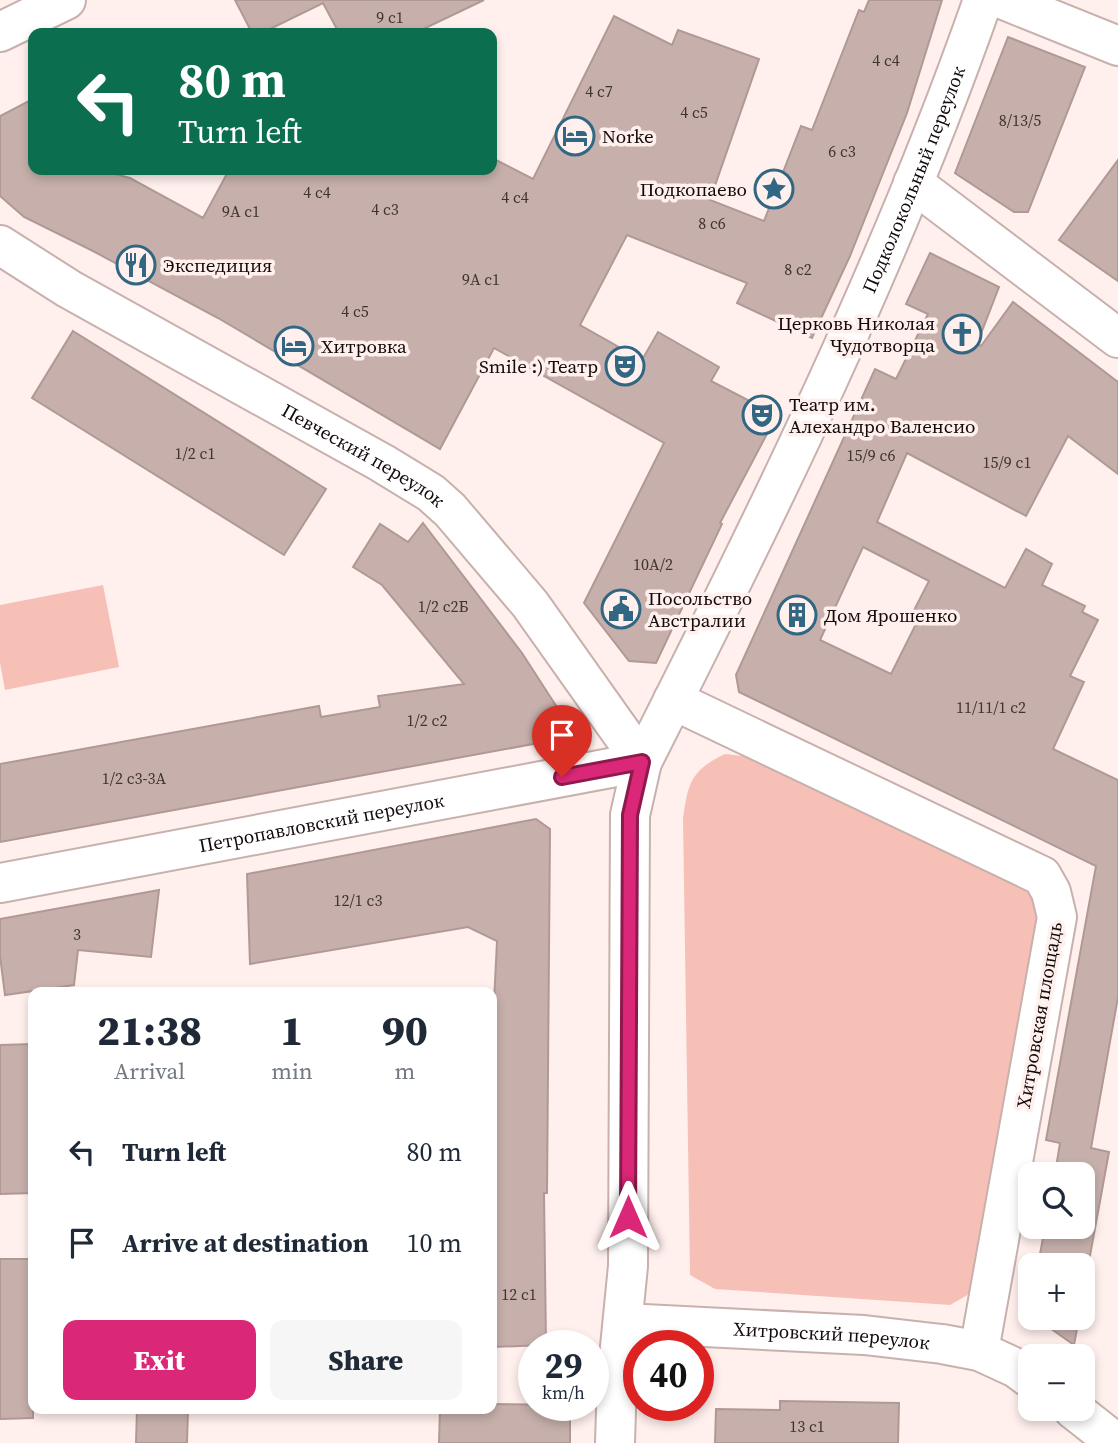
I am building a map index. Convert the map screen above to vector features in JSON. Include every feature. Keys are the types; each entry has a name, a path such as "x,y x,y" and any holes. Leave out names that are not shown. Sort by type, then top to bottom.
{"street":[{"path":"0,32 66,0"},
{"name":"Подколокольный переулок","path":"615,1443 617,1377 628,1266 630,815 642,762 870,290 914,183 983,0"},
{"path":"1004,0 1118,46"},
{"path":"914,183 1118,338"},
{"name":"Певческий переулок","path":"0,245 69,289 431,493 450,510 530,604 642,762"},
{"name":"Хитровская площадь","path":"673,700 1042,876 1051,892 1057,917 979,1351"},
{"name":"Петропавловский переулок","path":"0,883 642,762"},
{"name":"Хитровский переулок","path":"624,1323 864,1335 979,1351 1018,1369"},
{"path":"1088,1421 1116,1443"}],"shaded area":[{"path":"103,585 119,667 5,690 0,663 0,605"},
{"path":"725,754 761,758 1018,879 1036,898 1040,917 971,1293 950,1305 715,1289 690,1275 683,818 693,779 705,766"}],"building":[{"path":"235,0 484,0 425,28 336,28 323,3 272,28 249,28"},
{"path":"869,0 942,0 907,113 850,256 812,338 737,303 747,283 627,235 580,325 642,360 658,332 719,367 711,381 777,415 720,523 722,524 656,663 629,661 584,603 664,443 494,348 440,449 218,318 24,217 0,196 0,116 28,102 28,175 119,175 130,178 203,218 226,175 497,175 497,161 533,179 614,16 672,45 678,30 759,59 710,200 764,221 801,126 812,130 859,10 864,12"},
{"path":"1008,37 1085,67 1028,212 1014,212 955,173"},
{"path":"1118,160 1118,281 1059,240"},
{"path":"930,253 999,287 977,344 981,346 1013,302 1118,382 1118,474 1068,436 1026,516 907,453 877,522 1005,588 1026,549 1052,564 1042,585 1085,606 1082,612 1098,620 1070,676 1084,682 1053,749 1118,780 1118,997 1091,1148 1109,1152 1095,1228 1095,1162 1057,1162 1060,1143 1046,1140 1096,866 739,692 736,675 875,369 896,379 928,314 906,304","holes":["863,547 929,581 910,618 917,622 891,674 820,640"]},
{"path":"73,331 326,489 284,555 32,398"},
{"path":"423,523 522,653 564,718 555,740 0,842 0,764 319,706 321,717 380,707 378,696 464,684 382,585 353,567 380,524 408,542"},
{"path":"536,819 550,829 547,1193 544,1193 546,1330 518,1330 518,1346 497,1347 497,987 495,987 497,941 468,927 250,964 247,874"},
{"path":"159,890 151,957 78,950 74,985 28,987 28,992 5,995 0,956 0,919"},
{"path":"28,1044 28,1193 0,1194 0,1045"},
{"path":"1043,1239 1093,1239 1091,1253 1040,1253"},
{"path":"0,1259 28,1259 28,1414 33,1414 33,1418 0,1419"},
{"path":"1053,1330 1077,1330 1073,1344"},
{"path":"780,1401 899,1403 898,1443 715,1443 716,1409 780,1410"},
{"path":"497,1404 518,1404 518,1421 570,1421 570,1443 439,1443 440,1414 497,1414"},
{"path":"137,1414 188,1414 187,1443 136,1443"}],"place":[{"name":"Norke","path":"575,136"},
{"name":"Подкопаево","path":"774,189"},
{"name":"Экспедиция","path":"136,265"},
{"name":"Церковь Николая Чудотворца","path":"962,334"},
{"name":"Хитровка","path":"294,346"},
{"name":"Smile :) Театр","path":"625,366"},
{"name":"Театр им. Алехандро Валенсио","path":"762,415"},
{"name":"Посольство Австралии","path":"621,609"},
{"name":"Дом Ярошенко","path":"797,615"}],"route":[{"path":"562,777 642,762 630,815 628,1217"}]}
